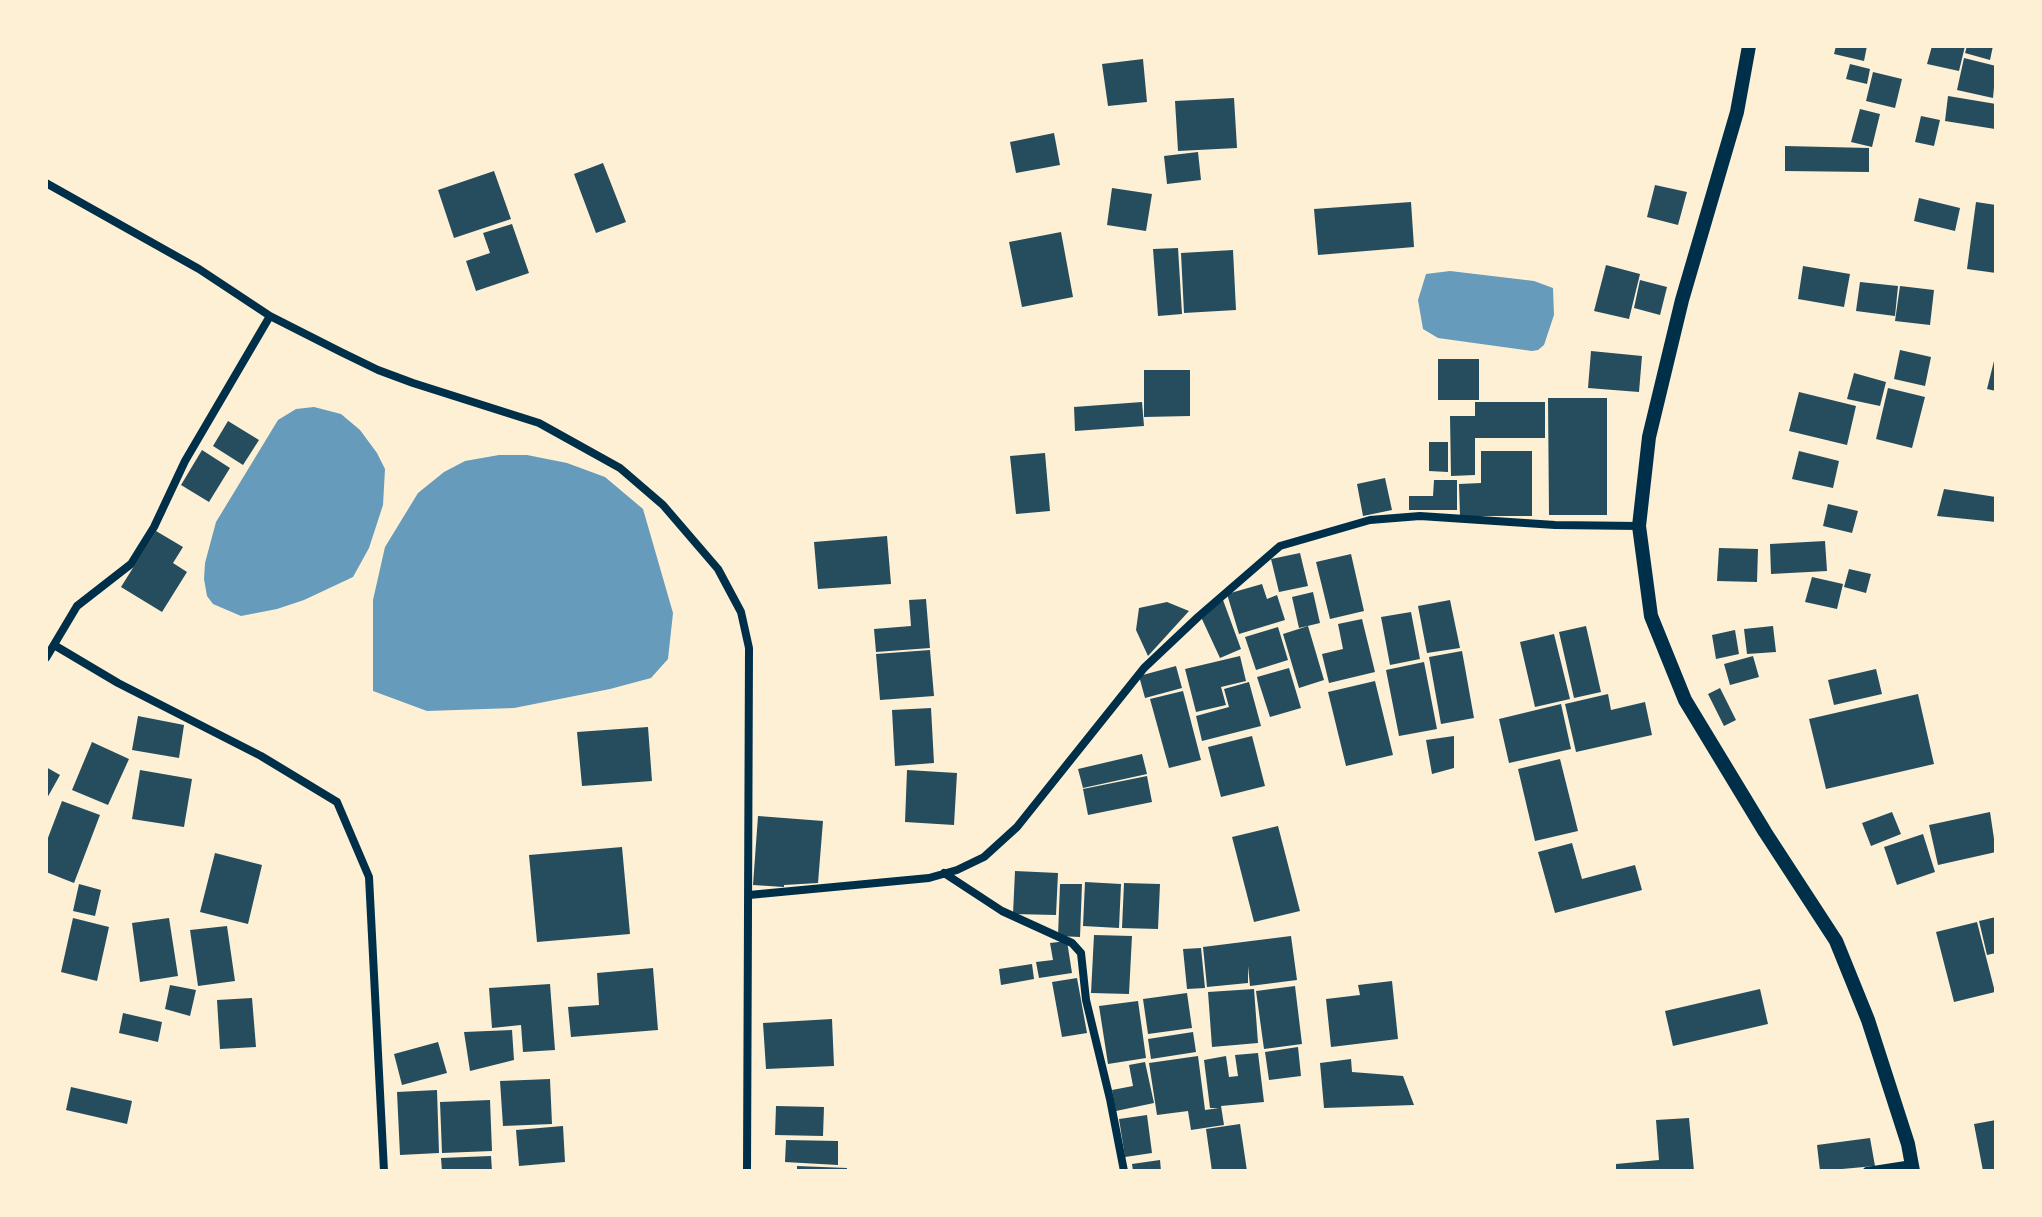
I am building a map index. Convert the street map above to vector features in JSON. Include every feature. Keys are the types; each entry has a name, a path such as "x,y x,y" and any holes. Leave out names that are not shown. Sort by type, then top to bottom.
{"street":[{"path":"1749,46 1737,112 1689,272 1655,410 1639,526 1651,616 1693,714 1836,941 1868,1020 1908,1144 1912,1168 1867,1171"},
{"path":"46,183 199,269 270,316 378,370 539,423 620,468 663,505 718,569 741,612 749,648 747,1171"},
{"path":"46,658 77,606 131,564 154,527 185,461 270,316"},
{"path":"749,895 929,878 984,857 1017,827 1144,668 1280,546 1370,520 1420,516 1555,525 1639,526"},
{"path":"54,645 118,683 261,756 337,802 369,877 384,1171"},
{"path":"944,873 1002,911 1072,943 1081,953 1086,1000 1124,1171"}],"water":[{"path":"1450,271 1534,281 1553,288 1554,315 1544,345 1532,351 1438,338 1423,329 1418,300 1426,274"},
{"path":"314,407 341,414 360,430 385,469 383,505 369,548 353,577 304,600 241,616 213,604 207,596 204,579 216,522 278,420 296,409"},
{"path":"499,455 527,455 567,463 605,477 643,509 673,613 668,659 651,678 514,708 427,711 373,691 373,600 385,547 418,493 444,472 465,461"}],"building":[{"path":"1836,46 1867,46 1864,61 1834,54"},
{"path":"1932,46 1965,46 1959,71 1927,64"},
{"path":"1967,46 1993,46 1990,60 1965,53"},
{"path":"1964,58 1996,66 1993,98 1957,90"},
{"path":"1143,59 1147,102 1108,106 1102,64"},
{"path":"1850,64 1870,69 1867,84 1846,79"},
{"path":"1873,72 1902,79 1895,108 1866,101"},
{"path":"1948,96 1996,104 1995,129 1945,121"},
{"path":"1234,98 1237,148 1178,151 1175,101"},
{"path":"1860,109 1880,114 1872,147 1851,142"},
{"path":"1921,116 1940,120 1934,146 1915,142"},
{"path":"1054,133 1060,165 1016,173 1010,142"},
{"path":"1785,146 1869,148 1869,172 1785,171"},
{"path":"1198,152 1201,180 1167,184 1164,156"},
{"path":"603,163 626,222 596,233 574,174"},
{"path":"494,171 511,219 454,238 438,190"},
{"path":"1655,185 1687,192 1678,225 1647,217"},
{"path":"1112,188 1152,194 1146,231 1107,225"},
{"path":"1919,198 1960,208 1955,231 1914,221"},
{"path":"1411,202 1414,247 1318,255 1314,209"},
{"path":"1976,202 1996,205 1996,273 1967,269"},
{"path":"512,224 529,273 476,291 466,261 490,253 483,233"},
{"path":"1061,232 1073,297 1022,307 1009,242"},
{"path":"1178,248 1182,314 1158,316 1153,249"},
{"path":"1233,250 1236,310 1184,313 1181,253"},
{"path":"1606,265 1640,274 1629,319 1594,311"},
{"path":"1803,266 1850,274 1844,307 1798,299"},
{"path":"1640,280 1667,287 1660,315 1634,308"},
{"path":"1860,282 1898,286 1895,316 1856,311"},
{"path":"1900,286 1934,290 1930,325 1895,321"},
{"path":"1900,350 1931,357 1925,386 1894,379"},
{"path":"1591,351 1642,356 1639,392 1588,388"},
{"path":"1996,357 1996,391 1987,389"},
{"path":"1438,359 1479,359 1479,400 1438,400"},
{"path":"1144,370 1190,370 1190,416 1144,417"},
{"path":"1854,373 1886,382 1880,406 1847,399"},
{"path":"1888,388 1925,397 1912,448 1876,439"},
{"path":"1799,392 1856,406 1847,445 1789,431"},
{"path":"1548,398 1607,398 1607,515 1549,515"},
{"path":"1142,402 1144,426 1075,431 1074,407"},
{"path":"1475,402 1545,402 1545,438 1475,438 1475,475 1451,476 1450,416 1475,416"},
{"path":"228,421 259,440 243,465 213,446"},
{"path":"1429,442 1448,442 1448,472 1429,471"},
{"path":"202,450 230,468 209,502 181,485"},
{"path":"1481,451 1532,451 1532,516 1460,516 1459,484 1481,483"},
{"path":"1799,451 1839,461 1833,488 1792,479"},
{"path":"1045,453 1050,511 1016,514 1010,456"},
{"path":"1385,478 1392,510 1363,516 1357,484"},
{"path":"1434,480 1457,480 1457,510 1409,510 1409,496 1433,496"},
{"path":"1944,489 1996,497 1996,522 1937,516"},
{"path":"1828,504 1858,511 1852,533 1823,526"},
{"path":"156,531 183,547 173,563 187,572 162,612 121,587"},
{"path":"887,536 891,584 818,589 814,542"},
{"path":"1825,541 1827,571 1771,574 1770,544"},
{"path":"1719,548 1758,549 1757,582 1717,581"},
{"path":"1300,553 1308,586 1279,592 1271,559"},
{"path":"1351,554 1364,611 1330,619 1316,562"},
{"path":"1849,569 1871,574 1866,593 1844,587"},
{"path":"1812,577 1843,584 1837,609 1805,602"},
{"path":"1262,584 1267,599 1277,595 1285,620 1239,634 1227,594"},
{"path":"1313,592 1320,623 1299,628 1292,597"},
{"path":"926,599 930,648 876,652 874,629 911,626 909,600"},
{"path":"1223,600 1241,649 1220,658 1201,617"},
{"path":"1450,600 1460,648 1427,653 1418,606"},
{"path":"1167,602 1189,611 1148,656 1136,630 1139,608"},
{"path":"1411,612 1420,659 1390,665 1381,617"},
{"path":"1362,619 1375,672 1329,683 1322,654 1343,649 1338,624"},
{"path":"1308,626 1324,680 1299,688 1283,634"},
{"path":"1586,626 1601,692 1574,698 1559,632"},
{"path":"1773,626 1776,652 1747,654 1744,629"},
{"path":"1278,627 1288,660 1256,670 1245,637"},
{"path":"1735,630 1739,654 1716,659 1712,635"},
{"path":"1554,634 1570,699 1535,707 1520,642"},
{"path":"930,650 934,696 880,700 876,654"},
{"path":"1462,651 1474,718 1441,724 1429,657"},
{"path":"1240,656 1246,681 1221,687 1226,705 1196,712 1185,669"},
{"path":"1753,656 1759,677 1730,685 1724,664"},
{"path":"1424,662 1437,729 1399,736 1386,670"},
{"path":"1176,666 1182,688 1145,698 1139,676"},
{"path":"1289,668 1301,708 1270,717 1257,677"},
{"path":"1876,669 1882,694 1834,705 1828,680"},
{"path":"1375,681 1393,755 1346,766 1328,692"},
{"path":"1249,682 1261,726 1202,741 1196,716 1229,707 1224,689"},
{"path":"1720,688 1736,720 1724,726 1708,694"},
{"path":"1183,691 1201,760 1169,768 1150,699"},
{"path":"1608,694 1611,710 1645,702 1652,735 1576,752 1565,704"},
{"path":"1918,694 1934,764 1826,789 1809,719"},
{"path":"1561,704 1571,749 1509,763 1499,719"},
{"path":"931,708 934,763 895,766 892,710"},
{"path":"138,716 184,725 179,758 132,750"},
{"path":"648,727 652,781 582,786 577,732"},
{"path":"1252,736 1265,786 1221,797 1208,747"},
{"path":"1454,736 1454,768 1432,774 1426,740"},
{"path":"92,742 129,759 108,805 72,790"},
{"path":"1142,754 1147,774 1083,788 1078,769"},
{"path":"1560,759 1578,831 1535,841 1518,769"},
{"path":"46,767 60,775 46,800"},
{"path":"140,770 192,779 184,827 132,819"},
{"path":"907,770 957,773 954,825 905,822"},
{"path":"1147,776 1152,802 1088,815 1083,789"},
{"path":"62,801 100,815 74,883 46,872 46,843"},
{"path":"1892,812 1901,834 1871,846 1862,823"},
{"path":"1990,812 1996,852 1938,865 1929,825"},
{"path":"758,816 823,821 818,883 784,887 753,885"},
{"path":"1278,826 1300,911 1254,922 1232,837"},
{"path":"1923,834 1935,872 1897,885 1884,847"},
{"path":"1572,843 1582,879 1635,865 1642,890 1555,913 1538,852"},
{"path":"622,847 630,934 537,942 529,855"},
{"path":"215,853 262,865 248,924 200,912"},
{"path":"1015,871 1058,873 1056,915 1013,914"},
{"path":"1085,882 1121,884 1119,928 1083,926"},
{"path":"1124,883 1160,884 1158,929 1122,928"},
{"path":"79,884 101,890 95,916 73,911"},
{"path":"1060,884 1082,884 1080,937 1058,936"},
{"path":"1996,917 1996,953 1987,955 1979,921"},
{"path":"73,918 109,927 97,981 61,972"},
{"path":"169,918 178,976 140,982 132,923"},
{"path":"1977,922 1995,992 1954,1002 1936,932"},
{"path":"227,926 235,981 198,986 190,930"},
{"path":"1094,935 1132,936 1129,994 1091,993"},
{"path":"1291,936 1297,980 1250,986 1248,966 1248,983 1207,987 1203,947"},
{"path":"1067,941 1072,973 1039,978 1036,962 1053,960 1050,943"},
{"path":"1201,948 1205,988 1187,989 1183,949"},
{"path":"1032,964 1034,979 1001,985 999,969"},
{"path":"653,968 658,1030 571,1037 568,1007 599,1005 597,973"},
{"path":"1077,978 1087,1033 1062,1037 1052,982"},
{"path":"1392,981 1398,1039 1331,1047 1326,999 1360,995 1358,985"},
{"path":"550,984 555,1050 523,1052 521,1025 492,1028 489,988"},
{"path":"170,985 196,990 190,1016 165,1009"},
{"path":"1295,986 1302,1044 1264,1049 1256,991"},
{"path":"1254,989 1258,1043 1212,1047 1208,992"},
{"path":"1760,989 1768,1024 1673,1046 1665,1011"},
{"path":"1187,993 1192,1028 1148,1034 1143,999"},
{"path":"252,998 256,1047 220,1049 217,1000"},
{"path":"1138,1001 1146,1058 1108,1064 1099,1006"},
{"path":"123,1013 162,1022 158,1042 119,1033"},
{"path":"832,1019 834,1066 766,1069 763,1023"},
{"path":"512,1030 514,1060 470,1071 464,1032"},
{"path":"1193,1032 1196,1052 1151,1059 1148,1039"},
{"path":"438,1042 447,1073 402,1085 394,1054"},
{"path":"1298,1047 1301,1076 1269,1080 1265,1052"},
{"path":"1258,1053 1264,1102 1221,1106 1224,1125 1191,1130 1188,1111 1157,1115 1149,1063 1198,1056 1205,1110 1219,1108 1210,1108 1204,1060 1226,1056 1229,1077 1238,1076 1235,1055"},
{"path":"1351,1059 1352,1072 1403,1076 1414,1105 1324,1108 1320,1063"},
{"path":"1145,1062 1154,1103 1116,1111 1112,1090 1133,1086 1129,1065"},
{"path":"550,1079 552,1124 503,1126 500,1081"},
{"path":"71,1087 132,1101 127,1124 66,1110"},
{"path":"437,1090 439,1153 400,1155 397,1092"},
{"path":"490,1100 492,1151 442,1153 440,1102"},
{"path":"776,1106 824,1107 823,1136 775,1135"},
{"path":"1147,1115 1152,1153 1125,1157 1119,1119"},
{"path":"1689,1118 1694,1171 1616,1171 1616,1164 1659,1160 1656,1120"},
{"path":"1996,1120 1996,1171 1983,1171 1974,1124"},
{"path":"1240,1124 1247,1171 1212,1171 1206,1129"},
{"path":"563,1126 565,1162 519,1166 516,1130"},
{"path":"1870,1138 1875,1166 1820,1171 1817,1145"},
{"path":"786,1140 838,1141 838,1165 785,1162"},
{"path":"491,1156 492,1171 442,1171 441,1158"},
{"path":"1160,1160 1161,1171 1133,1171 1132,1164"},
{"path":"797,1166 847,1168 847,1171 797,1171"}]}
